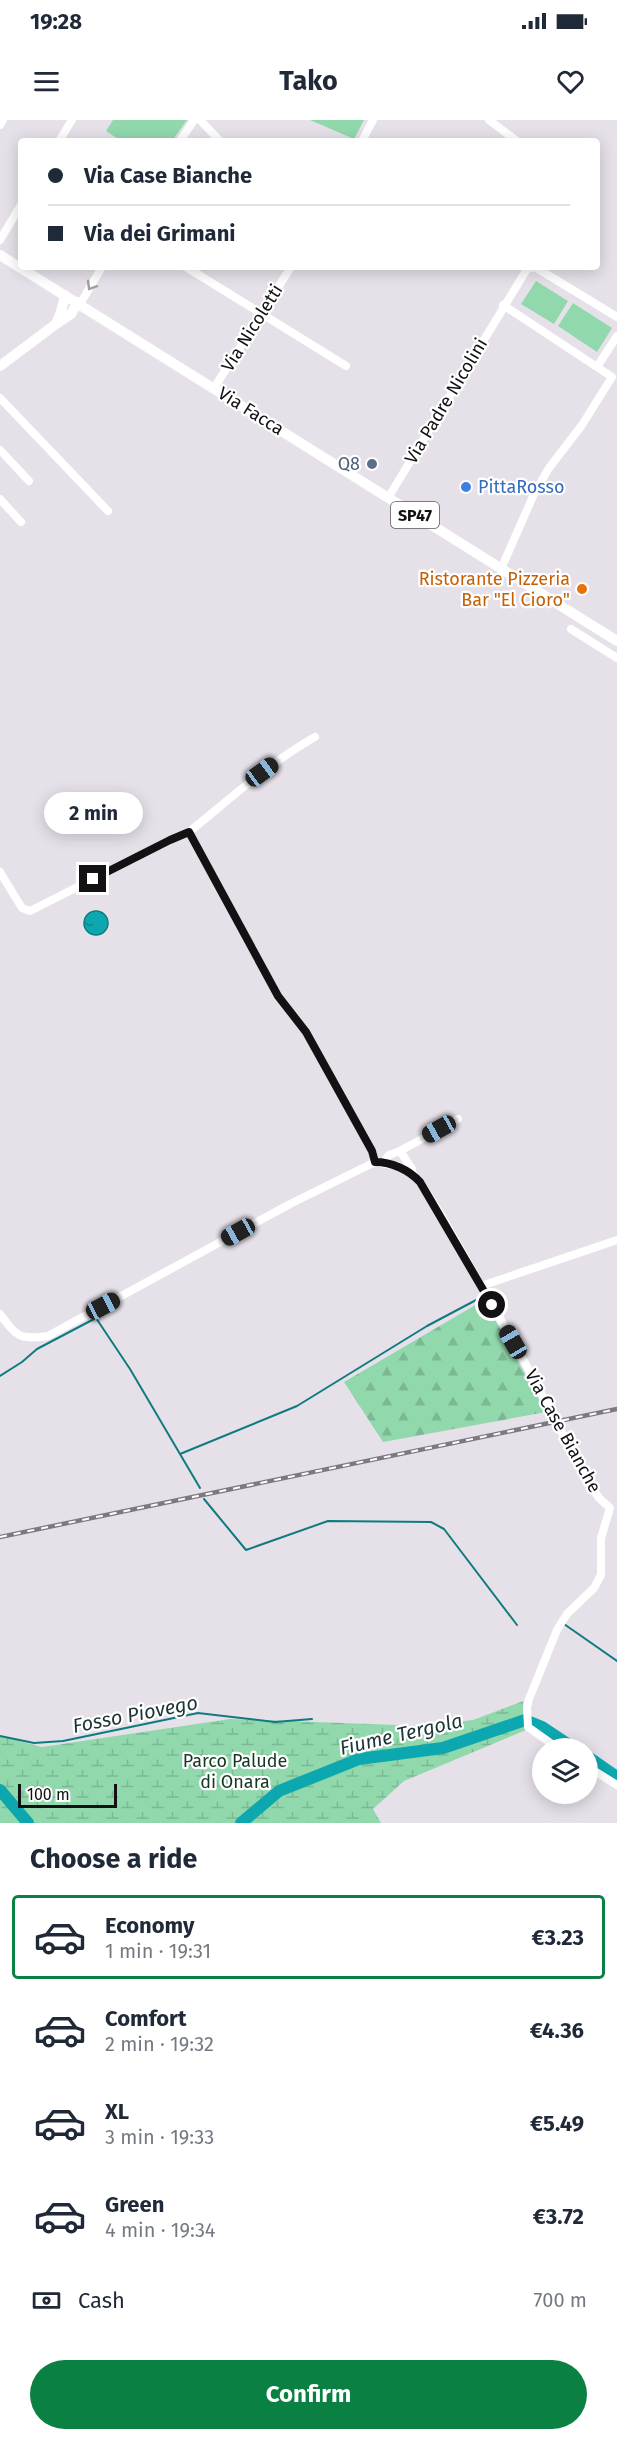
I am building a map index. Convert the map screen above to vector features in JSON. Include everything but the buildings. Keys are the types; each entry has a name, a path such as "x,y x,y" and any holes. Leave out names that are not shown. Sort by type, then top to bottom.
{"main road":[{"name":"Via Facca","path":"0,255 18,266"},
{"name":"Via Facca","path":"24,270 617,641"},
{"path":"56,324 65,295"},
{"path":"0,366 71,314 79,303"}],"street":[{"path":"0,125 3,120"},
{"path":"61,138 72,120"},
{"path":"182,138 194,120"},
{"path":"200,120 217,138"},
{"path":"364,138 373,120"},
{"path":"489,120 513,138"},
{"path":"0,240 18,210"},
{"path":"79,303 100,270"},
{"path":"192,270 346,366"},
{"name":"Via Nicoletti","path":"214,388 289,270"},
{"name":"Via Padre Nicolini","path":"388,498 526,270"},
{"name":"Via Padre Nicolini","path":"540,270 617,318"},
{"path":"501,569 534,494 549,468 582,425 612,377 503,305"},
{"path":"597,367 617,336"},
{"path":"0,398 108,511"},
{"path":"0,450 29,481"},
{"path":"0,499 21,522"},
{"path":"571,629 617,658"},
{"path":"0,872 22,908 30,911 189,832 247,783 293,749 315,737"},
{"path":"189,832 278,996 306,1032 379,1162 412,1173"},
{"path":"0,1314 14,1332 29,1339 48,1336 290,1204 379,1162 458,1119"},
{"name":"Via Case Bianche","path":"400,1150 412,1169 412,1173 441,1215 587,1479 599,1498 613,1508 601,1538 601,1575 594,1588 567,1614 557,1630 529,1699 528,1724 533,1732 542,1738"},
{"path":"481,1286 617,1240"},
{"path":"598,1773 617,1785"}],"green space":[{"path":"113,120 187,120 174,138 116,138 106,131"},
{"path":"310,120 364,120 355,138"},
{"path":"536,281 568,301 554,324 521,304"},
{"path":"573,303 612,328 597,352 558,326"},
{"path":"484,1300 546,1412 383,1442 344,1382"},
{"name":"Parco Palude di Onara","path":"523,1701 526,1730 404,1781 373,1809 381,1823 0,1823 0,1736 42,1747 230,1719 425,1726 473,1720"}],"water":[{"path":"96,911 104,915 108,923 104,931 96,935 88,931 84,923 88,915"}],"waterway":[{"path":"180,1454 297,1406 427,1326 478,1299"},
{"path":"0,1376 37,1349 96,1318 130,1369 200,1488"},
{"path":"204,1499 246,1550 328,1521 431,1522 444,1529 517,1625"},
{"path":"564,1624 617,1661"},
{"name":"Fosso Piovego","path":"0,1736 34,1743 63,1741 198,1713 275,1722 312,1719"},
{"name":"Fiume Tergola","path":"241,1823 279,1791 359,1759 443,1748 525,1720 542,1727 558,1738"},
{"name":"Fiume Tergola","path":"598,1764 617,1777"},
{"name":"Fiume Tergola","path":"0,1790 28,1823"}],"railway":[{"path":"0,1537 617,1409"}],"place":[{"name":"Q8","path":"372,464"},
{"name":"PittaRosso","path":"466,487"},
{"name":"Ristorante Pizzeria Bar \"El Cioro\"","path":"582,589"}],"route":[{"path":"93,879 189,832 278,996 306,1032 372,1151 375,1162 398,1166 412,1173 420,1182 492,1305"}]}
